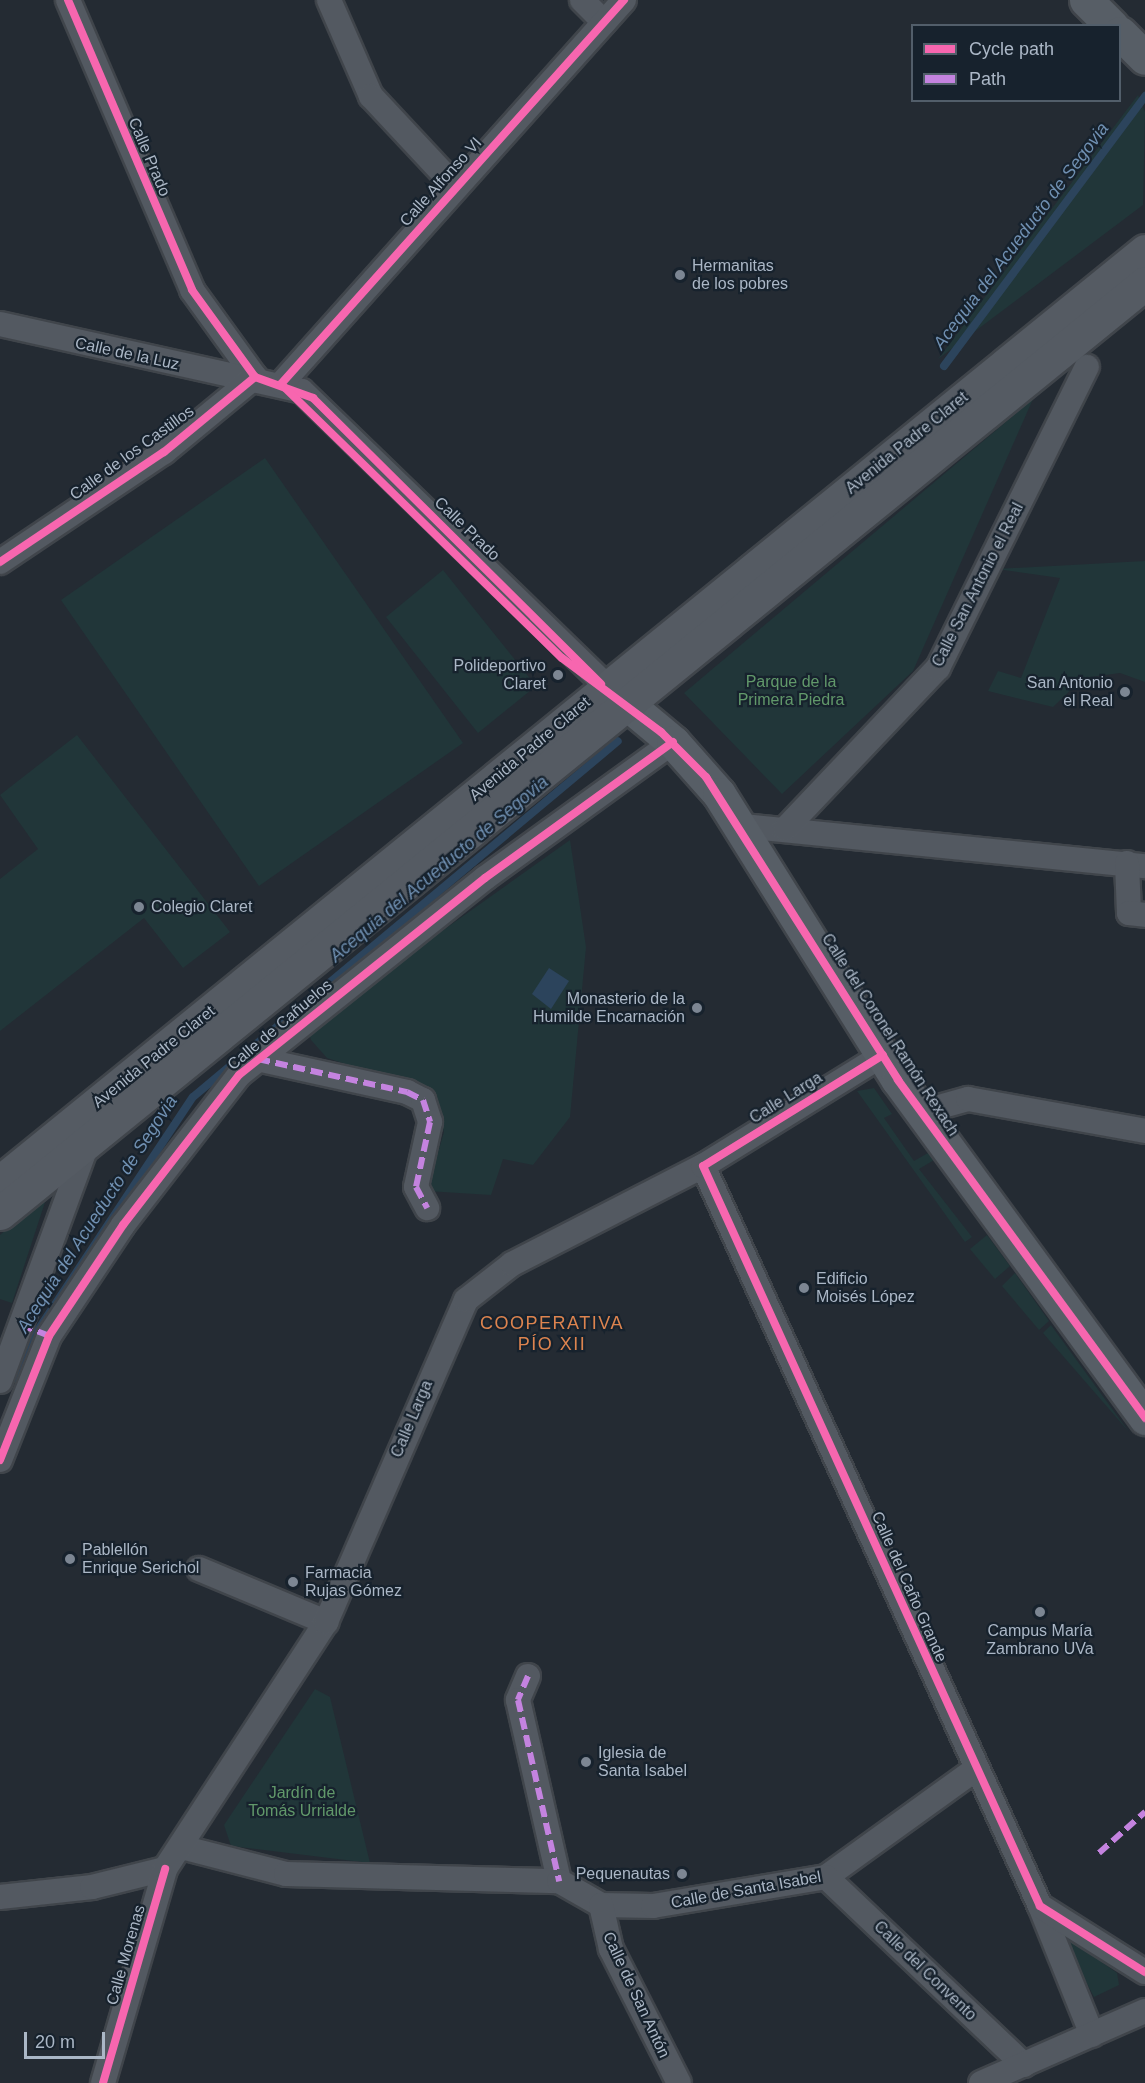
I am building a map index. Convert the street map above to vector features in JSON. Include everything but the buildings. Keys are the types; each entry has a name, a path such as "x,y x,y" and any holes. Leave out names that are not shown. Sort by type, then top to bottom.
{"main road":[{"path":"1086,0 1110,24"},
{"path":"1121,35 1145,58"},
{"name":"Avenida Padre Claret","path":"0,1182 610,691 1145,251"},
{"name":"Avenida Padre Claret","path":"0,1213 88,1142 610,691 1145,283"},
{"name":"Calle del Coronel Ramón Rexach","path":"610,691 673,742 742,826 921,1112 1140,1406"}],"street":[{"name":"Calle Prado","path":"68,0 192,290 255,377"},
{"path":"329,0 371,96 455,186"},
{"path":"582,0 604,22"},
{"name":"Calle Alfonso VI","path":"281,384 455,186 624,0"},
{"name":"Calle de la Luz","path":"0,324 159,363 255,377"},
{"name":"Calle San Antonio el Real","path":"785,829 938,668 1087,367"},
{"path":"255,377 281,384"},
{"name":"Calle de los Castillos","path":"0,562 164,452 255,377"},
{"name":"Calle Prado","path":"281,384 313,398 610,691"},
{"name":"Calle de Cañuelos","path":"0,1460 49,1336 202,1116 257,1059 485,878 673,742"},
{"path":"742,826 1136,865 1129,913 1145,915"},
{"name":"Calle Larga","path":"165,1869 326,1622 466,1300 512,1264 704,1166 883,1054"},
{"path":"257,1059 407,1092 423,1100 430,1122 416,1187 427,1208"},
{"path":"921,1112 968,1099 1145,1131"},
{"path":"0,1381 10,1322 88,1142"},
{"name":"Calle del Caño Grande","path":"704,1166 1040,1906 1092,2035"},
{"path":"199,1569 326,1622"},
{"path":"528,1676 518,1700 559,1881"},
{"name":"Calle de Santa Isabel","path":"181,1847 313,1878 559,1881 601,1905 653,1906 826,1877 977,1768"},
{"path":"0,1897 92,1887 165,1869"},
{"name":"Calle Morenas","path":"103,2083 165,1869"},
{"name":"Calle del Convento","path":"826,1877 1024,2065"},
{"name":"Calle de San Antón","path":"601,1905 611,1949 679,2083"},
{"path":"1040,1906 1145,1972"},
{"path":"981,2083 1145,2011"}],"green space":[{"path":"1138,95 1145,112 1143,205 938,359"},
{"name":"Parque de la Primera Piedra","path":"1033,399 913,671 782,794 684,693"},
{"path":"265,458 463,743 259,886 61,600"},
{"path":"1145,561 1145,682 1120,673 1083,678 1053,707 988,691 998,671 1021,678 1060,578 997,569"},
{"path":"443,570 536,686 478,733 386,617"},
{"path":"77,735 230,932 183,968 144,918 0,1031 0,879 38,849 0,795"},
{"path":"570,840 586,947 570,1117 533,1165 503,1159 491,1195 427,1191 444,1132 435,1102 417,1087 327,1058 311,1040 307,1027"},
{"path":"874,1088 892,1114 884,1118 914,1161 928,1153 934,1160 919,1169 972,1237 965,1242 857,1091"},
{"path":"48,1193 12,1303 0,1299 0,1235"},
{"path":"987,1235 1010,1266 995,1279 970,1249"},
{"path":"1015,1273 1049,1321 1039,1330 1002,1286"},
{"path":"1051,1325 1129,1432 1043,1333"},
{"name":"Jardín de Tomás Urrialde","path":"315,1689 330,1697 370,1863 231,1846 224,1825"},
{"path":"1069,1938 1117,1973 1119,1985 1094,1997 1064,1941"}],"water":[{"path":"549,968 569,981 551,1009 532,994"}],"waterway":[{"name":"Acequia del Acueducto de Segovia","path":"944,366 1145,96"},
{"name":"Acequia del Acueducto de Segovia","path":"19,1380 36,1333 193,1097 618,741"}],"marked path":[{"path":"258,1059 407,1092 423,1100 430,1122 416,1187 427,1208"},
{"path":"21,1325 49,1336"},
{"path":"528,1676 518,1700 559,1881"},
{"path":"1099,1853 1145,1812"}],"cycle path":[{"path":"68,0 192,290 255,377"},
{"path":"281,384 624,0"},
{"path":"255,377 313,398 601,684"},
{"path":"0,562 164,452 255,377"},
{"path":"281,384 562,658 661,732 706,777 898,1080 1145,1418"},
{"path":"0,1460 49,1336 123,1225 239,1075 485,878 673,742"},
{"path":"883,1055 703,1166 1040,1906 1145,1972"},
{"path":"103,2083 165,1869"}],"place":[{"name":"Hermanitas de los pobres","path":"680,275"},
{"name":"Polideportivo Claret","path":"558,675"},
{"name":"San Antonio el Real","path":"1125,692"},
{"name":"Colegio Claret","path":"139,907"},
{"name":"Monasterio de la Humilde Encarnación","path":"697,1008"},
{"name":"Edificio Moisés López","path":"804,1288"},
{"name":"Pablellón Enrique Serichol","path":"70,1559"},
{"name":"Farmacia Rujas Gómez","path":"293,1582"},
{"name":"Campus María Zambrano UVa","path":"1040,1612"},
{"name":"Iglesia de Santa Isabel","path":"586,1762"},
{"name":"Pequenautas","path":"682,1874"}],"district":[{"name":"COOPERATIVA PÍO XII","path":"552,1334"}]}
